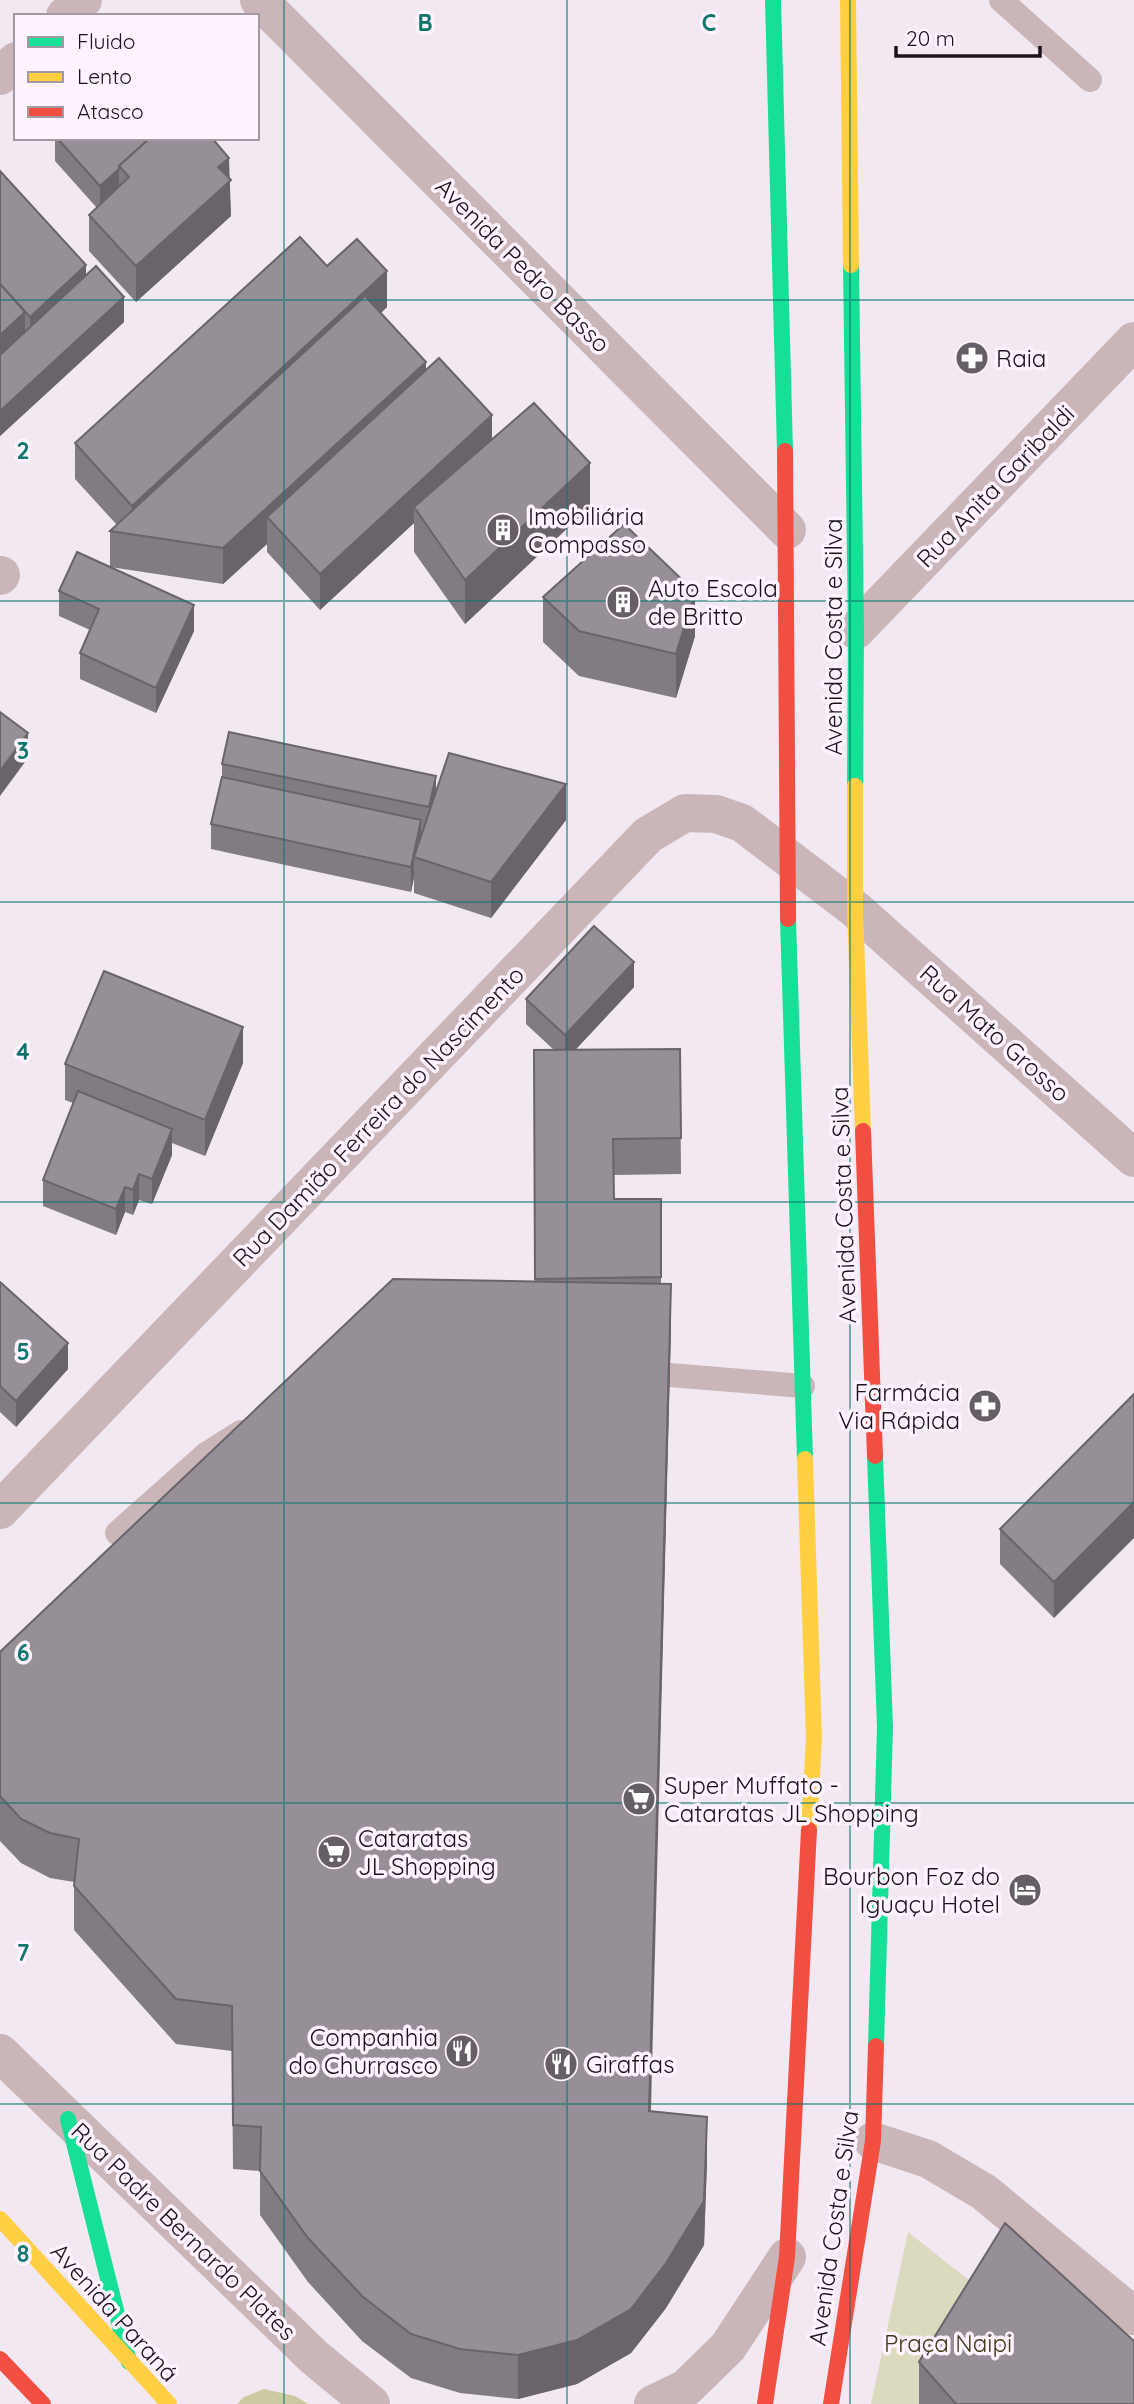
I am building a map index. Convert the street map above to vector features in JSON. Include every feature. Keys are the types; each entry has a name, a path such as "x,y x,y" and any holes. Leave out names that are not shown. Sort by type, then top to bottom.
{"main road":[{"name":"Avenida Costa e Silva","path":"765,2404 787,2257 814,1738 786,857 787,530 773,0"},
{"name":"Avenida Costa e Silva","path":"831,2404 873,2141 885,1727 855,909 856,630 848,0"},
{"path":"68,2119 129,2361"},
{"name":"Avenida Paraná","path":"0,2219 169,2404"},
{"path":"0,2359 43,2404"}],"street":[{"path":"67,14 83,0"},
{"name":"Avenida Pedro Basso","path":"259,0 787,530"},
{"path":"0,76 14,63"},
{"name":"Rua Anita Garibaldi","path":"856,630 1134,341"},
{"name":"Rua Damião Ferreira do Nascimento","path":"0,1510 648,835 685,813 716,814 742,823 855,909"},
{"name":"Rua Mato Grosso","path":"855,909 1134,1158"},
{"name":"Rua Padre Bernardo Plates","path":"0,2053 314,2357 371,2404"},
{"path":"873,2141 928,2159 984,2192 1134,2316"},
{"path":"653,2404 685,2388 729,2347 787,2257"}],"lane":[{"path":"1002,0 1090,80"},
{"path":"670,1375 803,1386"},
{"path":"117,1533 206,1454 258,1421"}],"green space":[{"name":"Praça Naipi","path":"908,2232 1126,2404 871,2404"}],"shaded area":[{"path":"264,2389 295,2396 308,2404 237,2404 244,2397"}],"building":[{"path":"59,140 148,140 119,166 100,186"},
{"path":"148,140 214,140 229,158 218,167 231,180 136,266 89,215 129,177 119,166"},
{"path":"0,171 86,265 30,317 0,284"},
{"path":"300,237 327,266 357,239 387,271 132,506 75,443"},
{"path":"96,266 124,297 0,411 0,355"},
{"path":"0,284 25,312 0,335"},
{"path":"365,296 426,362 223,548 110,531"},
{"path":"439,358 492,415 320,574 267,517"},
{"path":"534,403 590,463 465,580 414,507"},
{"path":"624,524 695,592 676,654 579,631 543,597"},
{"path":"77,552 194,605 156,688 80,653 99,609 59,591"},
{"path":"0,712 28,733 0,771"},
{"path":"229,732 436,776 429,807 222,764"},
{"path":"449,753 566,784 491,882 414,857"},
{"path":"222,777 421,820 411,867 211,824"},
{"path":"594,926 634,962 565,1035 526,999"},
{"path":"104,971 243,1027 205,1120 65,1064"},
{"path":"680,1049 681,1138 613,1139 614,1199 661,1199 661,1277 535,1279 534,1050"},
{"path":"78,1091 172,1129 152,1179 139,1174 133,1190 125,1187 116,1209 43,1180"},
{"name":"Cataratas JL Shopping","path":"393,1279 671,1284 649,2111 707,2117 704,2201 666,2263 631,2309 577,2340 518,2355 460,2349 411,2334 362,2296 308,2238 260,2171 261,2127 233,2125 232,2006 176,1999 74,1886 79,1839 50,1833 21,1819 0,1796 0,1652"},
{"path":"0,1282 68,1343 16,1401 0,1386"},
{"path":"1134,1394 1134,1502 1054,1582 1000,1529"},
{"path":"1005,2223 1134,2341 1134,2404 956,2404 919,2362"}],"traffic: fast":[{"path":"773,0 785,451"},
{"path":"851,265 856,630 855,786"},
{"path":"788,919 805,1459"},
{"path":"875,1456 885,1727 876,2046"},
{"path":"68,2119 129,2362"}],"traffic: slow":[{"path":"848,0 851,265"},
{"path":"855,786 855,909 863,1131"},
{"path":"805,1459 814,1738 809,1830"},
{"path":"0,2219 169,2404"}],"traffic: jam":[{"path":"785,451 788,919"},
{"path":"863,1131 875,1456"},
{"path":"765,2404 787,2257 809,1830"},
{"path":"831,2404 873,2141 876,2046"},
{"path":"0,2359 43,2404"}],"place":[{"name":"Raia","path":"972,358"},
{"name":"Imobiliária Compasso","path":"503,530"},
{"name":"Auto Escola de Britto","path":"623,602"},
{"name":"Farmácia Via Rápida","path":"985,1406"},
{"name":"Super Muffato - Cataratas JL Shopping","path":"639,1799"},
{"name":"Cataratas JL Shopping","path":"334,1852"},
{"name":"Bourbon Foz do Iguaçu Hotel","path":"1025,1890"},
{"name":"Companhia do Churrasco","path":"462,2051"},
{"name":"Giraffas","path":"561,2064"}]}
